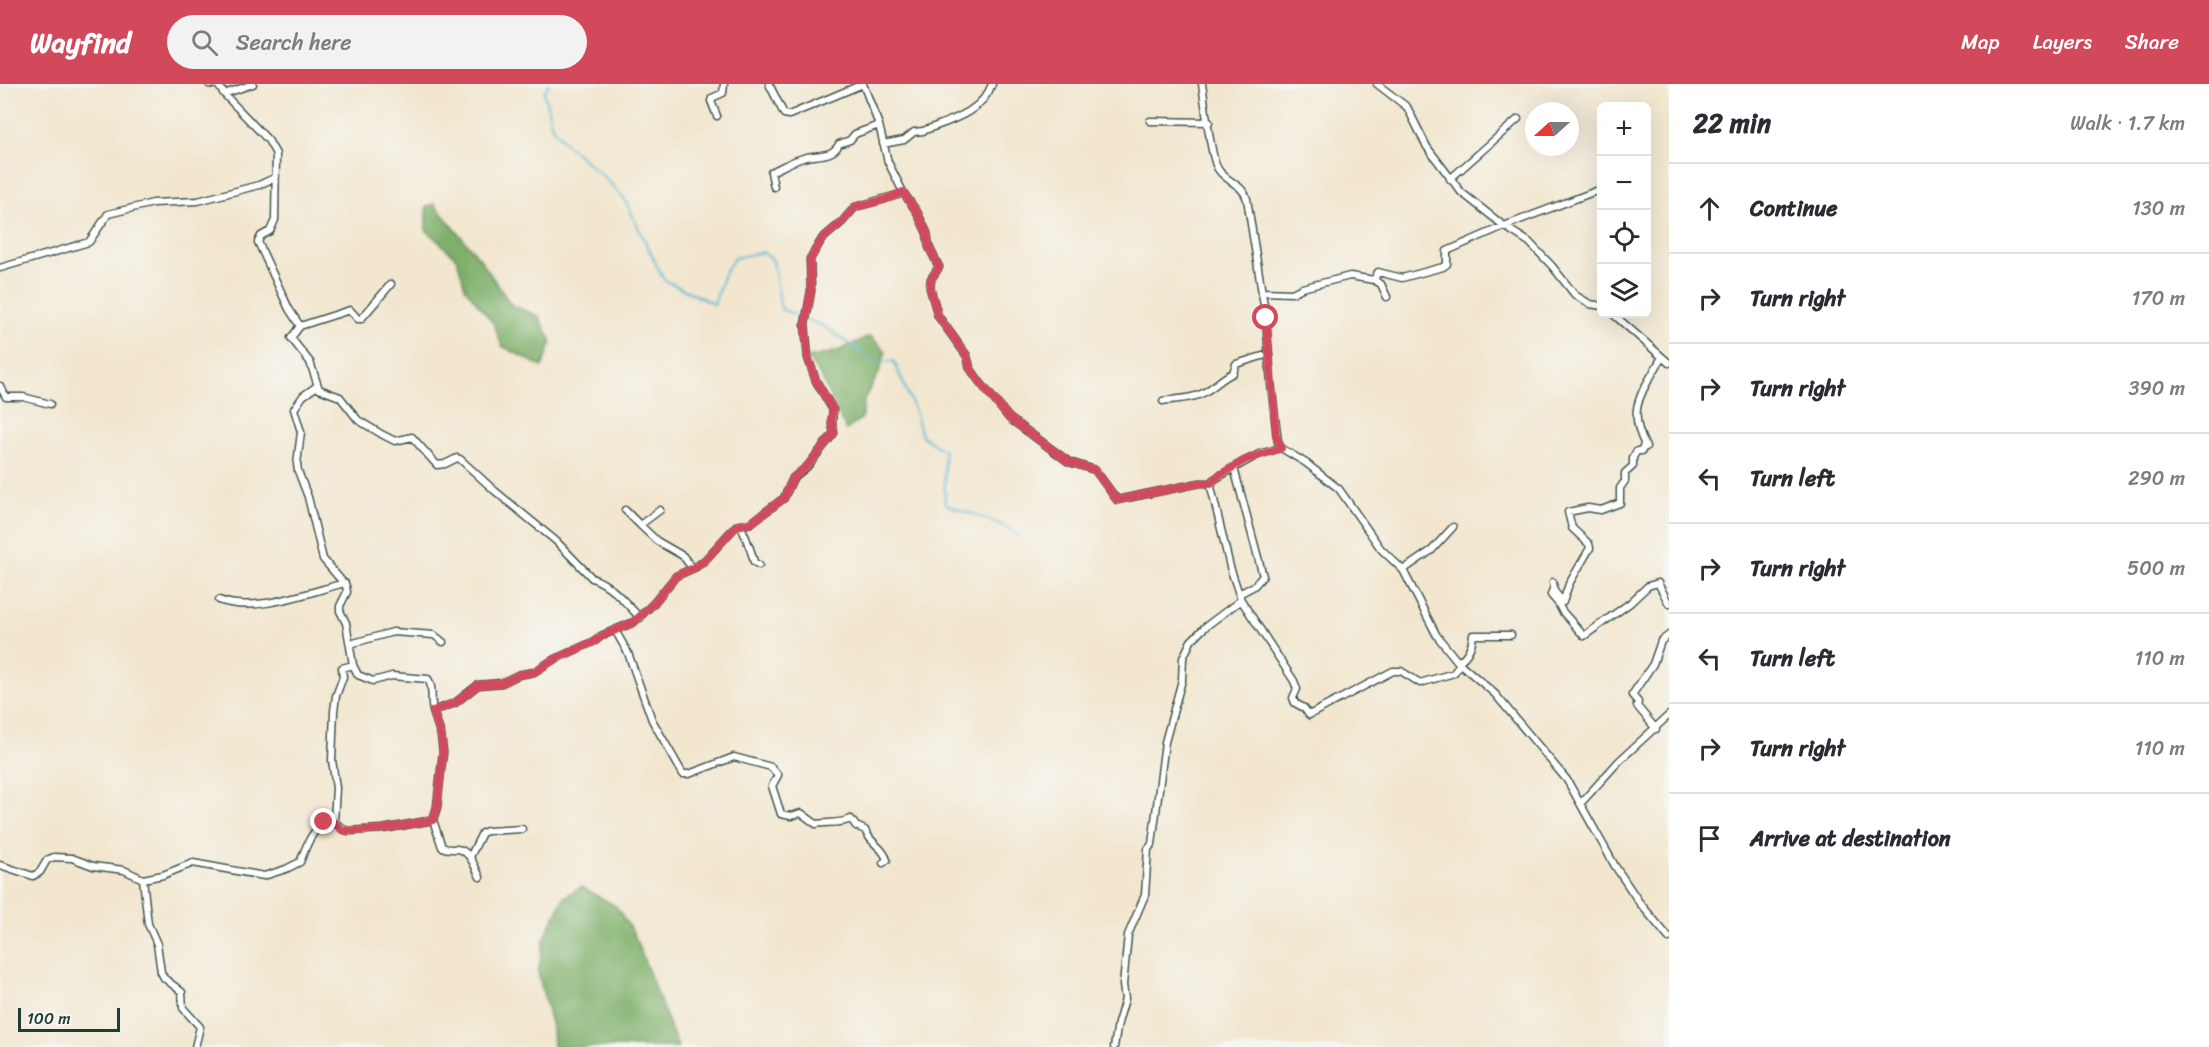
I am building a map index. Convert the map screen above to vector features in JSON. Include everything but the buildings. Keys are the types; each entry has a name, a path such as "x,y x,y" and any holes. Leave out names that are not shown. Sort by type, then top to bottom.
{"street":[{"path":"209,84 218,85 244,118 268,140 276,154 275,219 270,231 261,236 258,242 289,309 300,326"},
{"path":"224,94 253,84"},
{"path":"717,116 711,101 723,93 724,84"},
{"path":"768,84 784,114 789,115 863,84 879,125 888,162 903,192 917,212 927,233 929,247 939,267 931,279 930,288 940,320 967,356 970,368 979,381 1009,418 1069,462 1095,470 1117,500 1200,483 1211,483 1218,476 1259,454 1281,448"},
{"path":"883,144 904,140 914,132 923,132 975,109 982,102 992,84"},
{"path":"1202,84 1215,163 1218,170 1241,187 1247,199 1262,292 1276,435 1281,448 1306,463 1339,489 1381,549 1403,570 1437,636 1459,663 1496,694 1567,780 1639,902 1669,938"},
{"path":"1377,84 1407,107 1428,147 1461,192 1528,242 1552,266 1575,295 1590,304 1597,305"},
{"path":"1450,179 1518,119"},
{"path":"1150,121 1209,122"},
{"path":"774,187 771,172 805,157 831,152 855,134 879,125"},
{"path":"0,268 89,242 108,214 153,203 198,201 259,185 274,178"},
{"path":"1374,280 1378,272 1401,278 1443,267 1447,264 1448,251 1504,226 1597,191"},
{"path":"433,711 455,703 478,685 502,683 518,675 534,672 553,660 630,625 640,618 676,576 705,560 736,526 751,523 784,498 793,478 807,466 834,433 831,419 833,410 816,381 808,358 805,324 811,291 810,259 822,239 855,207 884,200 903,192"},
{"path":"1262,292 1292,293 1302,288 1350,276 1374,280 1381,284 1387,297"},
{"path":"391,284 361,319 358,319 350,310 300,326 291,338 310,362 317,386 324,392 340,397 358,420 383,435 395,441 412,437 436,465 460,459 556,541 592,578 600,580 621,597 640,618"},
{"path":"1618,318 1669,363"},
{"path":"1163,401 1200,395 1218,384 1225,376 1233,373 1236,364 1269,354"},
{"path":"1662,357 1636,402 1637,423 1645,447 1642,451 1637,451 1633,457 1633,466 1625,473 1625,481 1620,488 1620,503 1602,510 1588,508 1568,512 1572,528 1589,544 1590,548 1569,584 1564,601 1561,601 1553,586 1551,595 1584,636 1630,603 1648,585 1658,584 1669,604"},
{"path":"0,386 6,397 23,397 50,404"},
{"path":"317,386 303,396 294,409 301,432 297,464 308,497 323,559 345,583 347,592 340,611 346,623 353,665 358,675 373,681 392,676 428,679 432,686 431,700 441,735 443,752 437,807 433,820 442,847 448,850 459,849 470,857 480,877"},
{"path":"1114,1047 1125,999 1123,985 1128,935 1145,895 1148,849 1152,844 1157,817 1165,742 1182,680 1183,658 1191,641 1254,586 1263,573 1234,468"},
{"path":"1211,483 1230,567 1240,597 1294,681 1297,689 1293,698 1295,703 1304,708 1309,715 1393,671 1401,671 1420,683 1454,673 1470,648 1473,635 1511,635"},
{"path":"625,510 657,542 683,556 692,568"},
{"path":"640,525 660,510"},
{"path":"741,526 752,550 754,562 759,565"},
{"path":"1403,570 1432,550 1453,527"},
{"path":"219,600 244,604 267,603 345,583"},
{"path":"615,630 628,653 652,720 683,774 734,758 771,767 778,775 772,786 780,814 791,816 801,813 816,824 834,821 843,823 851,819 856,826 865,830 869,840 885,855 887,860 883,863"},
{"path":"350,644 393,632 434,635 443,642"},
{"path":"1656,729 1636,706 1638,702 1632,694 1653,664 1661,640 1669,635"},
{"path":"334,821 336,783 332,760 335,702 343,677 342,668 353,665"},
{"path":"1581,803 1619,761 1669,716"},
{"path":"0,865 33,876 40,872 47,860 54,857 72,858 93,866 124,870 142,879 193,863 257,876 273,874 300,862 306,843 328,820 334,821 342,830 348,831 383,829 433,820"},
{"path":"470,857 482,833 522,829"},
{"path":"142,879 148,924 157,944 161,972 164,978 182,992 183,1007 200,1027 195,1047"},
{"path":"1662,930 1669,924"}],"green space":[{"path":"434,204 480,259 511,305 539,316 552,342 542,367 502,346 493,323 465,288 457,259 426,230 426,207"},
{"path":"870,336 886,351 878,375 864,399 862,418 846,430 821,377 808,358 838,351"},
{"path":"581,887 616,906 634,934 678,1047 553,1047 552,1027 538,973 544,939 564,897"}],"waterway":[{"path":"549,84 544,92 552,127 566,144 624,198 664,280 714,304 724,274 734,258 763,252 773,260 781,309 825,327 875,362 894,361 915,411 922,436 944,451 945,504 993,521 1019,536"}],"route":[{"path":"324,822 334,821 342,830 348,831 383,829 433,820 436,816 443,752 441,735 433,711 464,698 478,685 502,683 518,675 534,672 602,636 630,625 640,618 676,576 705,560 731,530 736,526 751,523 784,498 793,478 807,466 834,433 831,419 833,410 811,371 808,358 805,324 811,291 810,259 822,239 855,207 884,200 903,192 914,205 939,267 931,279 930,288 938,316 967,356 970,368 979,381 1009,418 1069,462 1095,470 1117,500 1200,483 1211,483 1218,476 1245,460 1281,448 1276,435 1270,384 1266,318"}]}
